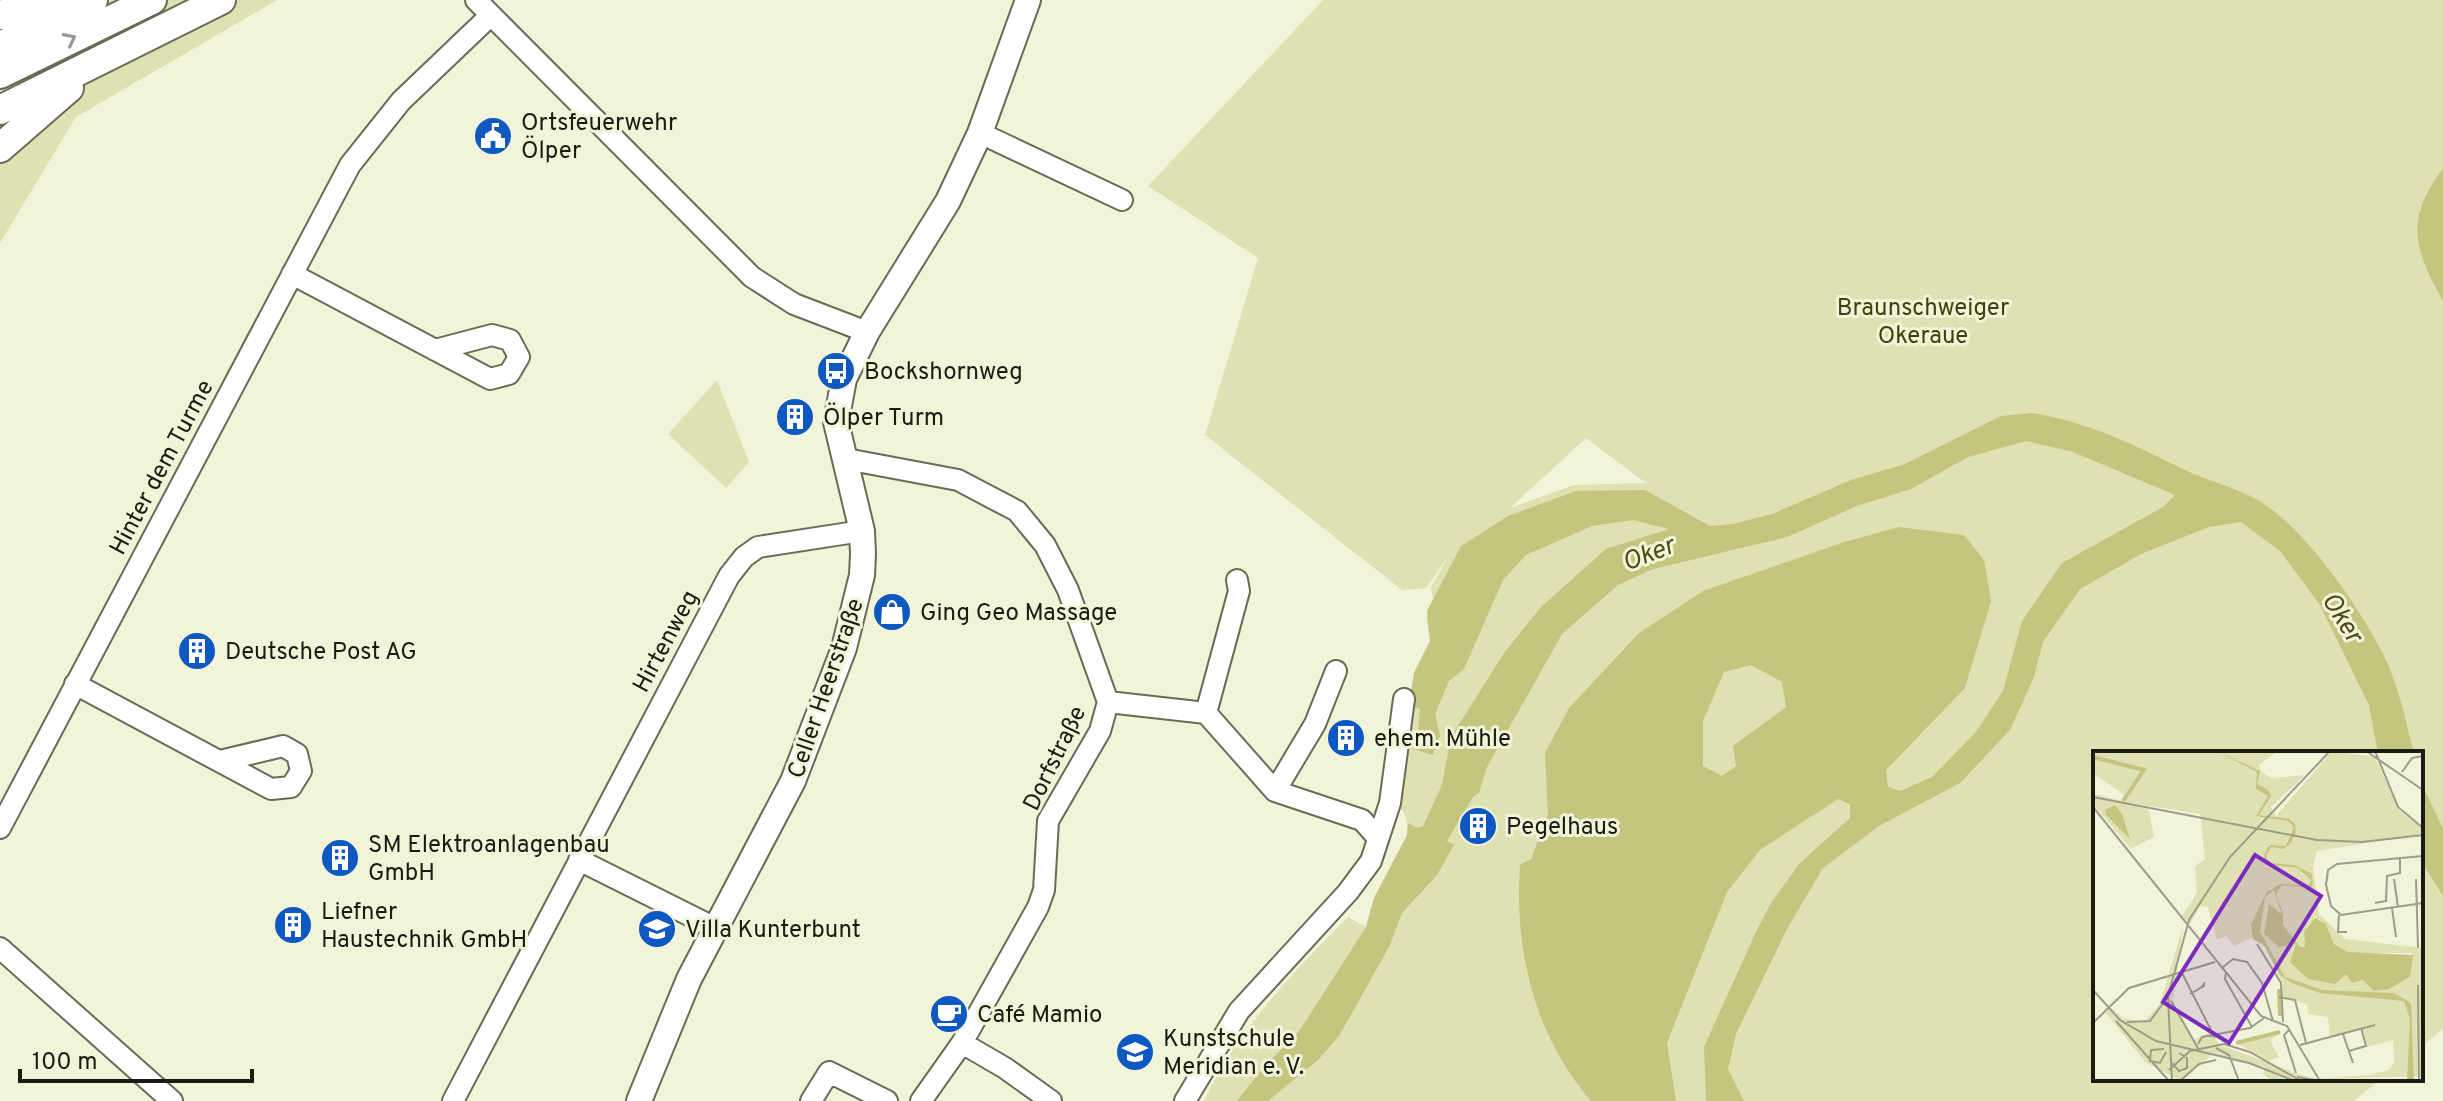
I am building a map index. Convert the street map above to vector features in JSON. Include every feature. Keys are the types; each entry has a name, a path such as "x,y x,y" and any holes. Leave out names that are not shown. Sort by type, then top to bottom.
{"highway":[{"path":"0,15 50,0"},
{"path":"0,46 93,0"},
{"path":"0,74 152,0"},
{"path":"0,110 221,0"},
{"path":"0,148 48,104 147,35"}],"main road":[{"name":"Celler Heerstraße","path":"639,1101 677,1004 771,828 813,735 857,597 862,575 862,531 836,422 838,399 867,332 948,201 980,133 1028,0"}],"street":[{"path":"476,0 752,277 794,304 867,332"},
{"name":"Hinter dem Turme","path":"0,828 363,145 401,101 491,15"},
{"path":"980,133 1122,200"},
{"path":"292,274 435,350"},
{"name":"Dorfstraße","path":"846,459 958,480 1017,511 1045,545 1068,590 1108,702 1100,731 1048,821 1044,890 1038,907 962,1043 921,1101"},
{"name":"Hirtenweg","path":"453,1101 702,626 744,557 758,547 862,531"},
{"path":"1206,713 1239,591 1237,580"},
{"path":"1275,791 1315,724 1336,671"},
{"path":"75,684 220,761"},
{"path":"1185,1101 1239,1011 1362,877 1371,861 1390,803 1404,699"},
{"path":"1108,702 1206,713 1275,791 1362,820 1377,837"},
{"path":"579,860 715,928"},
{"path":"0,948 172,1101"},
{"path":"962,1043 1005,1068 1051,1101"},
{"path":"811,1101 829,1072 887,1101"}],"green space":[{"path":"0,0 277,0 76,117 0,243"},
{"name":"Braunschweiger Okeraue","path":"1323,0 2443,0 2443,1029 2423,1045 2423,751 2093,751 2093,1081 2379,1081 2354,1101 1204,1101 1217,1075 1249,1027 1307,959 1348,917 1366,927 1375,896 1402,849 1407,825 1404,813 1395,802 1414,673 1430,641 1426,618 1433,599 1431,587 1449,555 1426,588 1402,590 1205,435 1258,258 1148,186","holes":["1586,438 1646,483 1574,485 1510,508"]},
{"path":"717,380 749,462 726,488 668,434"}],"water":[{"path":"2443,168 2443,301 2420,249 2418,219 2431,186"},
{"name":"Oker","path":"2032,413 2092,428 2258,500 2312,548 2345,591 2372,634 2393,678 2413,751 2378,751 2369,705 2320,605 2280,551 2241,522 2209,527 2141,554 2080,589 2043,642 2034,677 2010,730 1960,783 1879,826 1823,868 1788,927 1736,1034 1728,1069 1744,1101 1706,1101 1704,1047 1771,903 1800,863 1850,818 1850,804 1838,799 1760,850 1727,892 1667,1043 1676,1101 1591,1101 1571,1075 1542,1020 1525,960 1519,897 1520,865 1531,859 1548,815 1545,753 1569,708 1639,633 1703,591 1844,542 1899,527 1964,535 1984,560 1991,601 1965,688 1886,770 1888,787 1900,791 1932,777 1976,732 2003,691 2022,621 2062,563 2163,507 2175,495 2073,452 2026,441 1968,457 1911,489 1857,506 1787,537 1653,569 1618,585 1562,634 1487,767 1479,793 1473,797 1447,841 1454,845 1437,875 1402,913 1390,945 1339,1036 1319,1059 1268,1101 1237,1101 1300,1030 1366,927 1374,898 1407,835 1408,823 1418,828 1423,826 1442,785 1451,737 1504,653 1541,607 1606,549 1669,529 1633,520 1592,526 1526,555 1503,580 1464,669 1449,681 1435,714 1440,736 1433,755 1410,748 1418,733 1420,709 1409,706 1414,673 1430,641 1427,611 1461,546 1508,516 1576,491 1645,490 1710,526 1733,524 1772,514 1851,480 1905,464 2001,416","holes":["1751,665 1782,682 1786,707 1733,746 1736,766 1722,776 1703,766 1703,721 1724,672"]},
{"path":"2423,787 2443,828 2443,896 2423,864"}],"place":[{"name":"Ortsfeuerwehr Ölper","path":"493,136"},
{"name":"Bockshornweg","path":"836,371"},
{"name":"Ölper Turm","path":"795,417"},
{"name":"Ging Geo Massage","path":"892,612"},
{"name":"Deutsche Post AG","path":"197,651"},
{"name":"ehem. Mühle","path":"1346,738"},
{"name":"Pegelhaus","path":"1478,826"},
{"name":"SM Elektroanlagenbau GmbH","path":"340,858"},
{"name":"Liefner Haustechnik GmbH","path":"293,925"},
{"name":"Villa Kunterbunt","path":"657,929"},
{"name":"Café Mamio","path":"949,1014"},
{"name":"Kunstschule Meridian e. V.","path":"1135,1052"}]}
